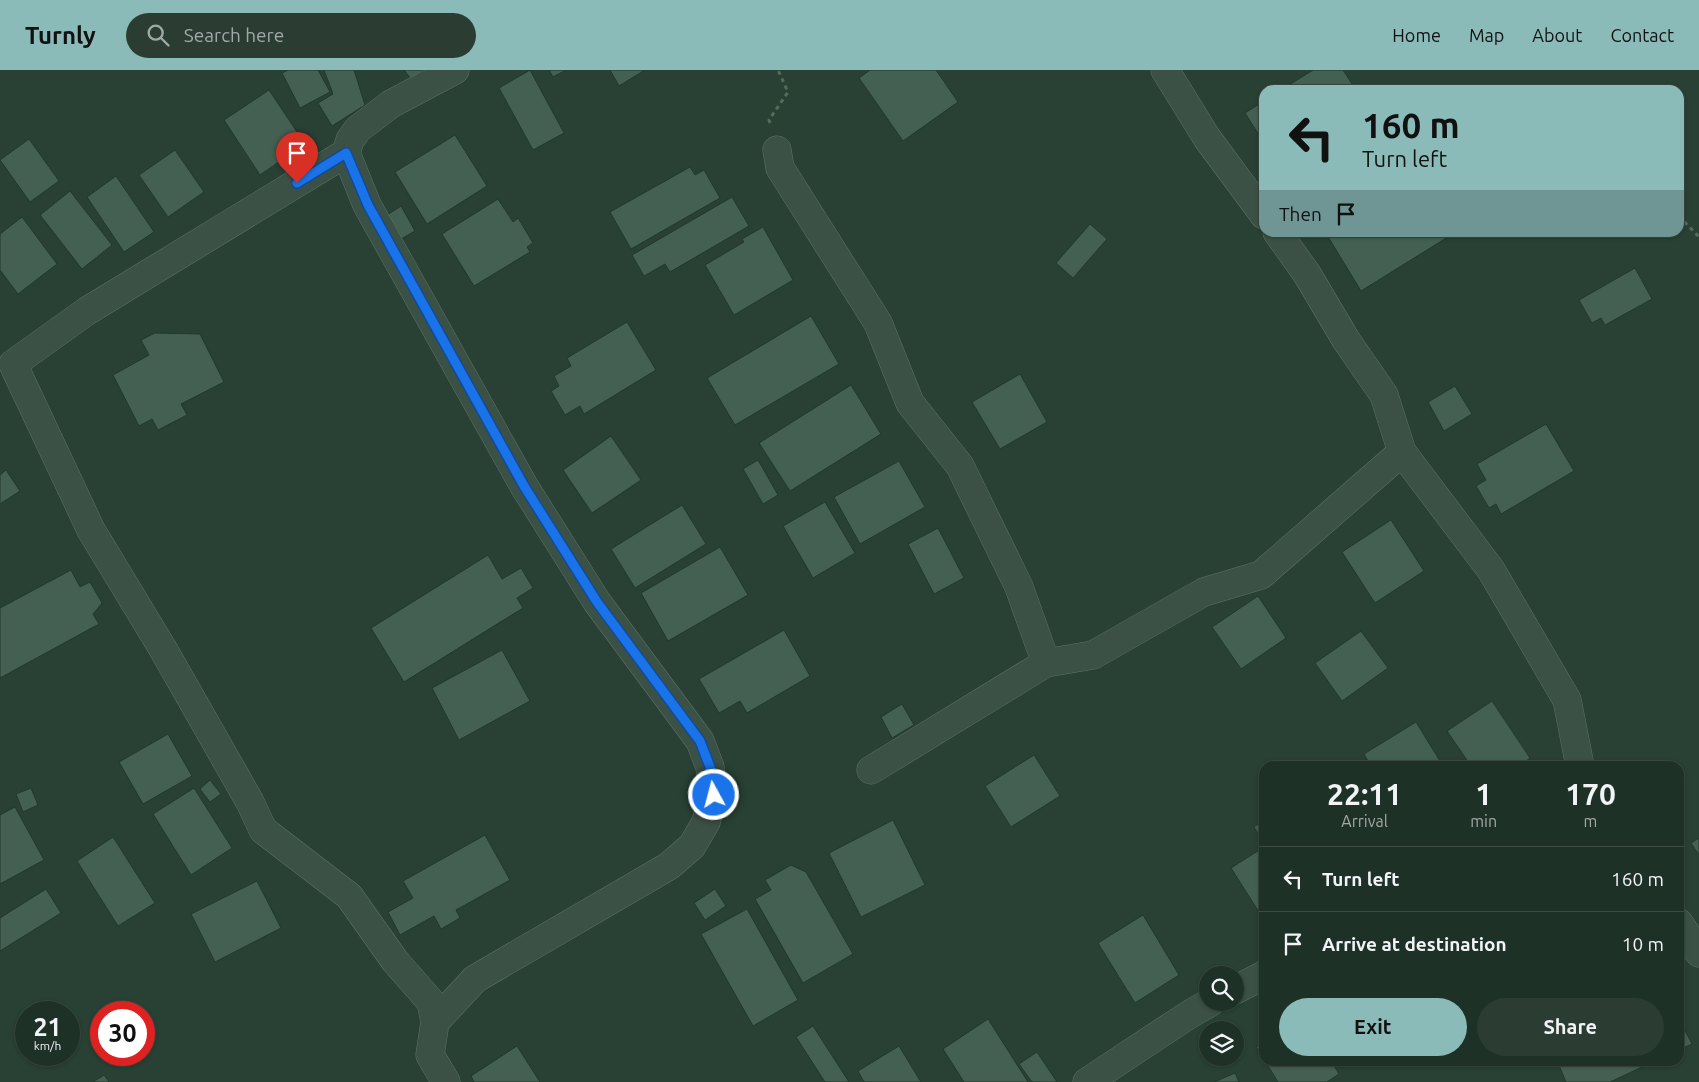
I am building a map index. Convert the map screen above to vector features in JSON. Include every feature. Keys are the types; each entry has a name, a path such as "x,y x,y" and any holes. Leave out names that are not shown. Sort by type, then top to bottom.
{"street":[{"path":"435,1022 475,979 669,866 692,846 706,822 714,795 710,767 700,741 597,602 524,486 368,205 346,153 350,140 358,129 391,104 455,70"},
{"path":"1164,70 1207,138 1259,208"},
{"path":"777,150 780,168 878,323 910,403 960,466 1019,587 1046,663"},
{"path":"346,153 87,312 12,364 92,530 163,649 250,802 263,830 349,896 395,961 430,1002 435,1022 430,1055 446,1082"},
{"path":"1280,237 1307,274 1346,340 1384,395 1402,452 1491,570 1567,700 1579,761"},
{"path":"871,770 1046,663 1093,655 1204,592 1261,575 1402,452"},
{"path":"1684,930 1699,952"},
{"path":"1244,985 1259,977"},
{"path":"1087,1082 1199,1009"}],"path":[{"path":"777,150 769,120 788,92 778,70"},
{"path":"1684,221 1699,237"}],"building":[{"path":"288,70 318,70 330,92 300,108 282,73"},
{"path":"324,70 354,70 365,105 332,126 318,103 333,94"},
{"path":"404,70 424,70 411,79"},
{"path":"530,70 564,133 533,150 499,88"},
{"path":"549,70 566,70 553,77"},
{"path":"610,70 645,70 619,86"},
{"path":"870,70 936,70 958,102 903,141 859,78"},
{"path":"1313,70 1343,70 1353,85 1289,85"},
{"path":"269,90 305,144 260,175 224,120"},
{"path":"1259,104 1259,135 1245,113"},
{"path":"455,135 487,186 427,224 395,172"},
{"path":"29,139 59,181 30,202 0,160"},
{"path":"175,150 204,192 168,217 139,175"},
{"path":"690,167 695,175 704,170 720,198 631,249 610,212"},
{"path":"116,176 154,232 124,252 87,197"},
{"path":"70,191 112,245 82,269 40,215"},
{"path":"732,197 749,226 670,272 665,264 644,276 632,255"},
{"path":"498,199 513,222 518,218 533,243 527,247 530,252 474,286 442,234"},
{"path":"401,206 415,231 401,239 387,215"},
{"path":"22,217 57,264 18,294 0,270 0,234"},
{"path":"1090,224 1107,239 1073,278 1056,263"},
{"path":"763,227 793,280 734,315 705,265 744,242 742,239"},
{"path":"1328,237 1448,237 1361,291"},
{"path":"1635,268 1652,299 1605,325 1601,318 1592,323 1579,300"},
{"path":"811,316 839,364 735,425 707,378"},
{"path":"627,322 656,370 584,414 580,406 565,415 551,391 559,386 554,376 571,366 567,358"},
{"path":"155,333 200,334 224,382 181,404 187,415 158,430 152,419 139,426 113,375 149,355 141,340"},
{"path":"1020,374 1047,422 1000,449 972,402"},
{"path":"851,385 881,434 790,491 759,443"},
{"path":"1455,386 1472,414 1444,431 1428,402"},
{"path":"1546,424 1574,471 1501,514 1496,504 1489,508 1476,486 1486,480 1477,464"},
{"path":"611,436 641,480 592,513 563,470"},
{"path":"758,460 778,495 763,504 743,469"},
{"path":"899,461 925,507 860,544 834,497"},
{"path":"6,470 20,491 0,504 0,475"},
{"path":"825,502 855,553 813,578 783,526"},
{"path":"682,505 706,544 635,588 611,549"},
{"path":"1391,520 1424,571 1375,603 1342,552"},
{"path":"938,528 964,578 934,594 908,544"},
{"path":"720,547 748,595 668,641 641,593"},
{"path":"488,555 502,579 521,568 533,588 517,598 523,608 404,682 371,628"},
{"path":"71,570 80,587 90,582 102,603 93,614 99,624 0,678 0,608"},
{"path":"1258,596 1286,638 1241,669 1212,627"},
{"path":"784,630 810,676 747,713 740,701 719,713 699,679"},
{"path":"1361,631 1388,668 1342,701 1315,663"},
{"path":"502,650 530,701 459,740 432,688"},
{"path":"1492,701 1530,758 1526,761 1468,761 1447,731"},
{"path":"902,704 914,725 892,738 881,717"},
{"path":"1416,722 1440,761 1368,761 1364,754"},
{"path":"168,734 192,776 143,804 119,762"},
{"path":"1034,755 1060,796 1011,827 985,786"},
{"path":"210,780 221,794 210,802 200,789"},
{"path":"31,788 38,805 23,812 16,794"},
{"path":"194,788 232,848 191,875 153,814"},
{"path":"15,807 44,860 0,884 0,815"},
{"path":"893,820 925,885 861,917 829,853"},
{"path":"1259,824 1259,834 1254,827"},
{"path":"485,835 510,880 456,910 460,918 441,929 434,916 400,935 388,912 413,898 403,881"},
{"path":"113,837 155,903 118,926 77,861"},
{"path":"1699,838 1699,855 1691,843"},
{"path":"1259,850 1259,912 1231,868"},
{"path":"791,865 806,872 853,954 803,983 755,899 771,890 765,880"},
{"path":"257,881 281,928 215,962 191,914"},
{"path":"46,889 61,913 0,951 0,918"},
{"path":"715,889 726,906 705,920 694,903"},
{"path":"747,909 798,1000 753,1026 701,934"},
{"path":"1143,915 1179,975 1135,1003 1098,943"},
{"path":"988,1019 1028,1082 964,1082 943,1049"},
{"path":"813,1026 849,1082 825,1082 796,1037"},
{"path":"1684,1029 1692,1044 1684,1048"},
{"path":"517,1046 540,1082 474,1082 471,1076"},
{"path":"899,1046 921,1082 864,1082 858,1071"},
{"path":"1037,1052 1057,1082 1032,1082 1019,1064"},
{"path":"1268,1066 1334,1066 1339,1074 1327,1082 1278,1082"},
{"path":"1559,1066 1644,1066 1610,1082 1566,1082"},
{"path":"1235,1073 1239,1082 1214,1082"},
{"path":"104,1075 109,1082 93,1082"}],"route":[{"path":"297,183 346,153 368,205 524,486 597,602 700,741 710,767 714,795"}]}
